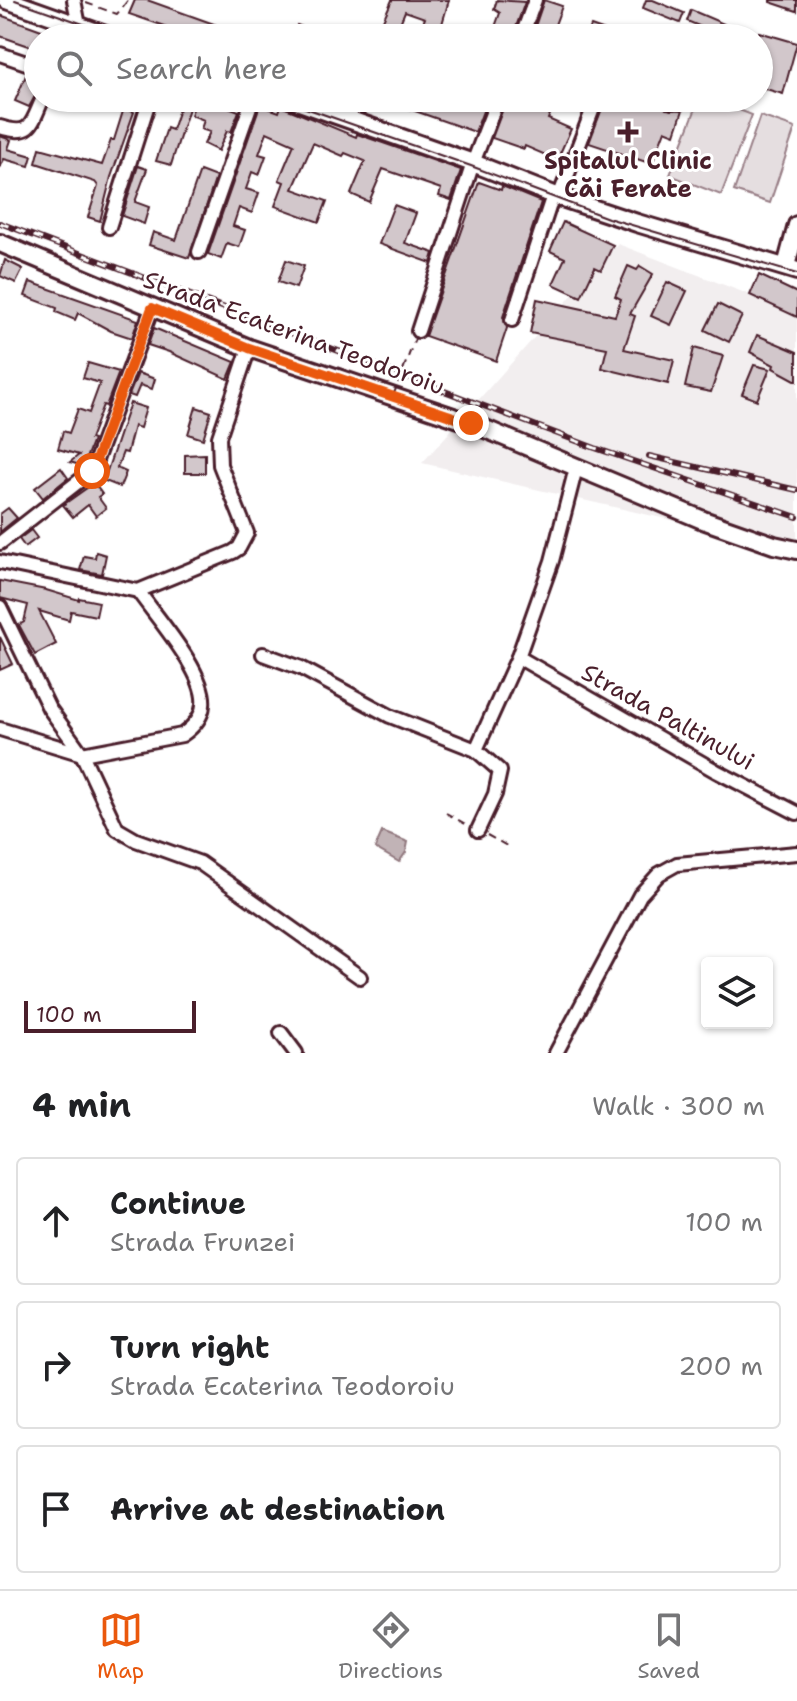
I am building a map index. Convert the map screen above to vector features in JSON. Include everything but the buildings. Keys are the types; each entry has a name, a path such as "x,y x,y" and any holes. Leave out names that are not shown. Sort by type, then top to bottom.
{"main road":[{"path":"7,0 59,24"},
{"path":"328,112 556,196 792,268 797,225"},
{"name":"Strada Ecaterina Teodoroiu","path":"0,243 249,348 471,423 703,520 797,550"}],"street":[{"path":"76,0 76,24"},
{"path":"526,24 535,0"},
{"path":"0,54 24,62"},
{"path":"0,127 24,131 36,112"},
{"path":"109,227 146,112"},
{"path":"199,252 248,112"},
{"path":"418,331 493,112"},
{"path":"512,320 556,196 591,112"},
{"path":"0,543 92,471 152,308"},
{"path":"0,562 138,591 239,548 247,533 220,465 219,437 249,348"},
{"path":"476,750 518,657 552,561 576,468"},
{"path":"0,729 82,754 182,735 192,729 203,705 196,674 138,591"},
{"path":"0,607 49,708 82,754 117,829 136,840 200,863 360,977"},
{"path":"263,654 301,668 390,716 476,750 500,771 495,794 478,830"},
{"name":"Strada Paltinului","path":"518,657 716,771 797,813"},
{"path":"556,1053 640,895 659,874 677,864 797,853"},
{"path":"281,1033 296,1053"}],"path":[{"path":"76,0 117,14 128,0"},
{"path":"393,396 418,331"}],"shaded area":[{"path":"695,112 744,112 752,115 721,195 670,175"},
{"path":"760,116 795,128 770,203 734,191"},
{"path":"618,244 797,313 797,549 422,463"},
{"path":"382,832 408,842 399,862 375,848"}],"tram line":[{"path":"15,0 83,24"},
{"path":"317,112 608,218 797,274"}],"railway":[{"path":"0,223 595,448 797,517"},
{"path":"649,456 797,490"}],"place":[{"name":"Spitalul Clinic Căi Ferate","path":"628,132"}],"route":[{"path":"92,471 152,308 249,348 471,423"}]}
